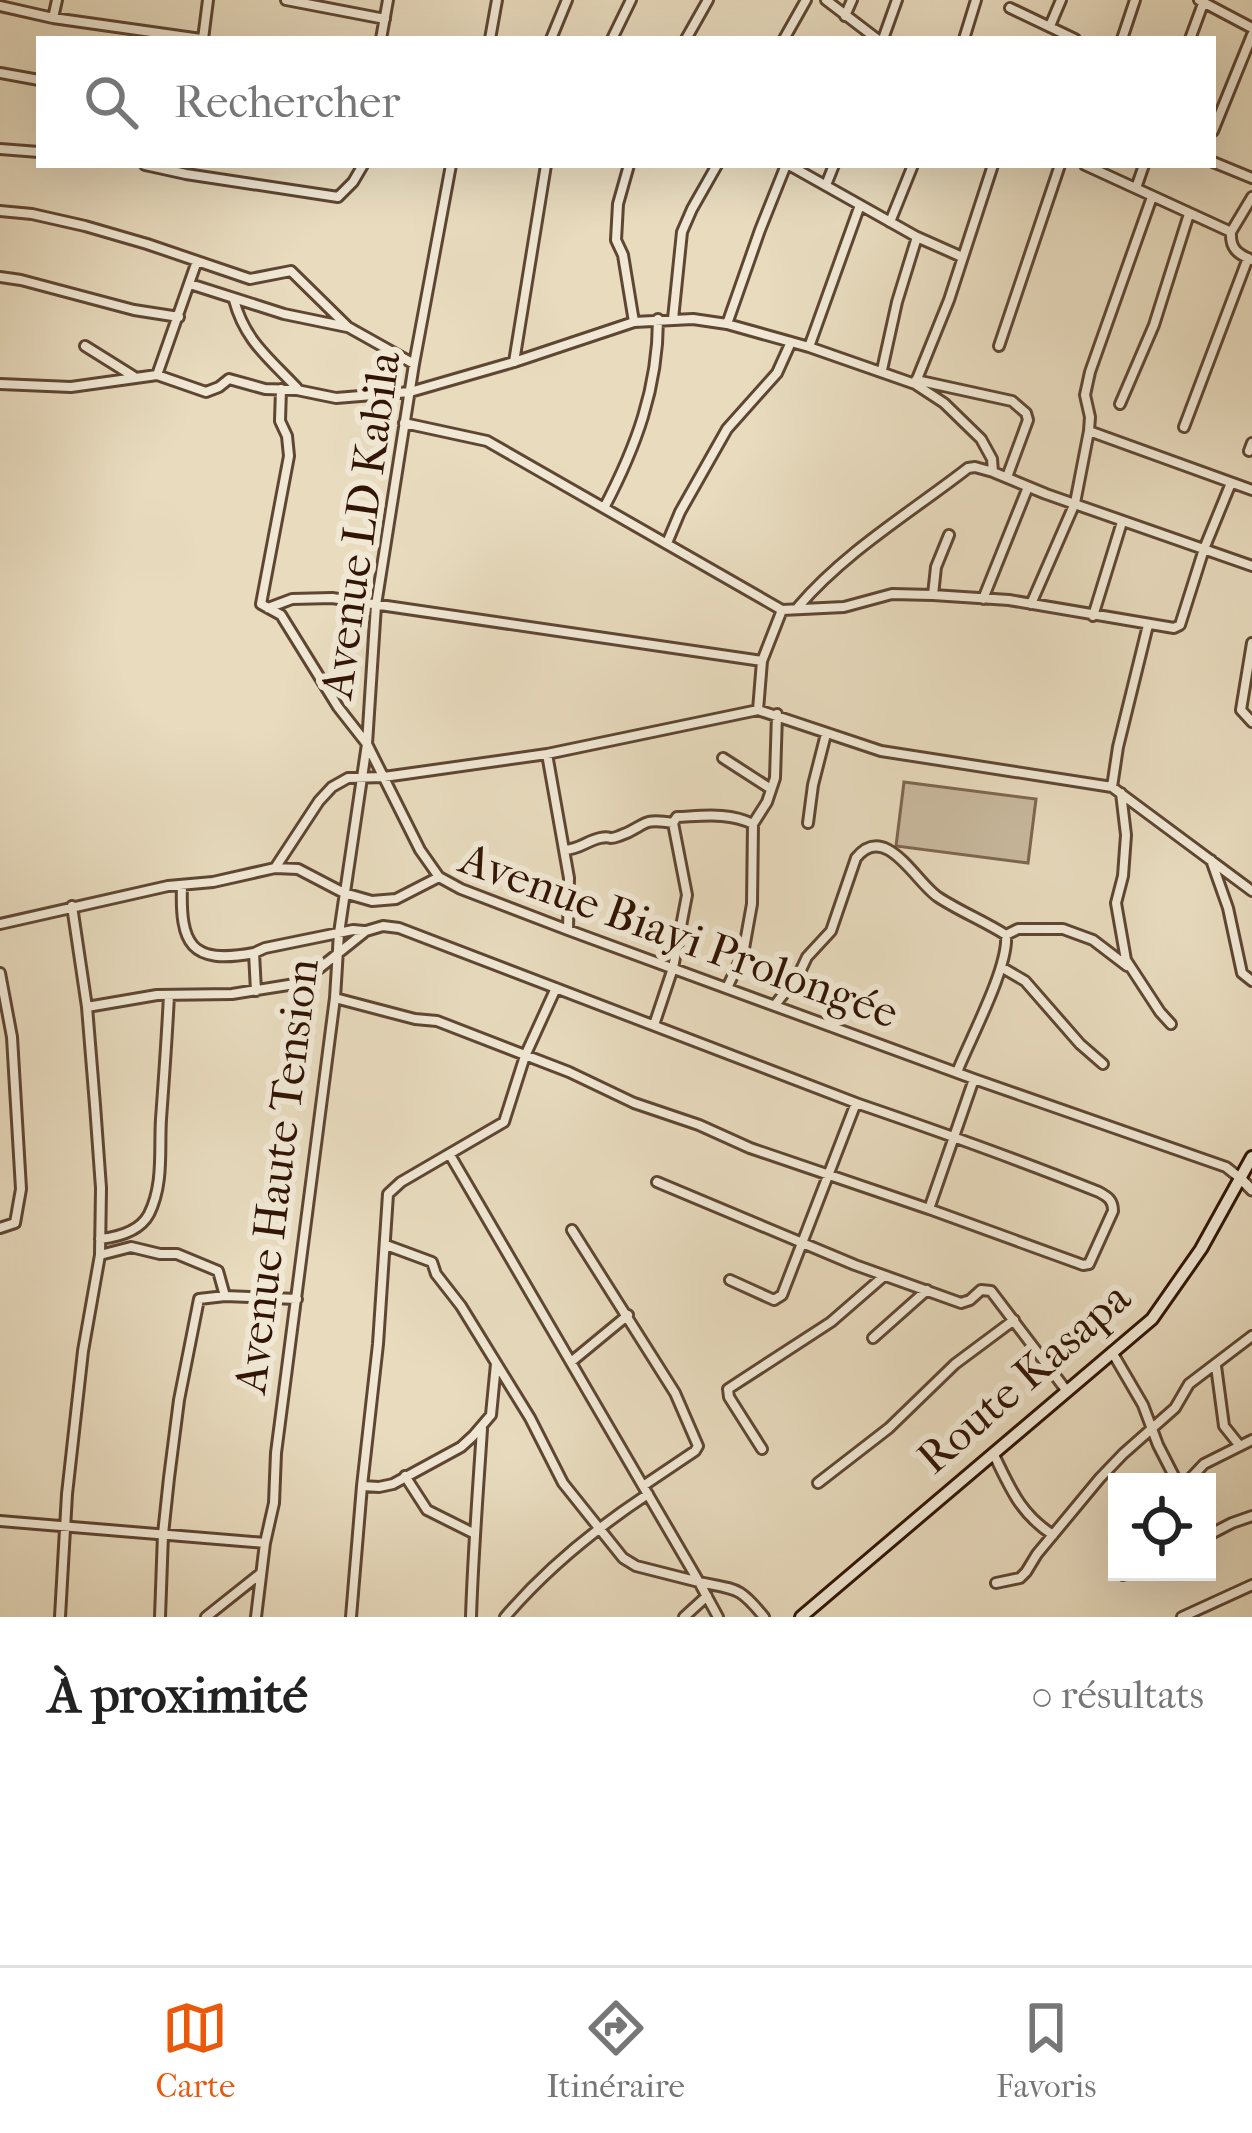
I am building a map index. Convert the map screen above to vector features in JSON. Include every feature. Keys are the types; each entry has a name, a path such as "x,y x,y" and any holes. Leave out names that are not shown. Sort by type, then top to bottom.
{"main road":[{"name":"Route Kasapa","path":"801,1617 1152,1319 1201,1249 1252,1157"}],"street":[{"path":"53,18 57,0"},
{"path":"202,36 208,0"},
{"path":"286,0 385,19"},
{"path":"382,36 388,0"},
{"path":"491,36 497,0"},
{"path":"552,36 567,0"},
{"path":"613,36 631,0"},
{"path":"688,36 708,0"},
{"path":"786,36 806,0"},
{"path":"826,0 875,36"},
{"path":"844,16 852,0"},
{"path":"881,36 897,0"},
{"path":"965,36 976,0"},
{"path":"1050,26 1061,0"},
{"path":"1123,36 1135,0"},
{"path":"1191,36 1202,1 1252,32 1216,123"},
{"path":"0,7 180,36"},
{"path":"1010,8 1069,36"},
{"path":"0,74 36,80"},
{"path":"0,149 36,152"},
{"path":"1216,163 1252,178"},
{"path":"158,168 338,197 361,168"},
{"name":"Avenue LD Kabila","path":"439,878 367,744 376,605 450,168"},
{"path":"514,362 546,168"},
{"path":"627,168 617,204 616,240 623,253 634,322"},
{"path":"673,319 682,232 715,168"},
{"path":"728,324 787,168"},
{"path":"794,168 962,257"},
{"path":"826,185 834,168"},
{"path":"890,221 912,168"},
{"path":"916,382 949,300 992,168"},
{"path":"1000,346 1059,168"},
{"path":"1092,168 1231,232"},
{"path":"1136,188 1143,168"},
{"path":"1030,604 1075,503 1089,431 1085,395 1090,372 1152,197"},
{"path":"1184,427 1250,259 1230,243 1231,232 1252,197"},
{"path":"809,347 860,205"},
{"path":"0,211 63,221 250,279 291,271 348,327 414,364"},
{"path":"1120,404 1154,326 1190,214"},
{"path":"882,370 896,302 917,237"},
{"path":"158,375 197,261"},
{"path":"0,278 179,317"},
{"path":"190,284 284,314 348,327"},
{"path":"233,299 249,338 298,389"},
{"path":"604,508 644,421 657,355 658,319"},
{"path":"0,384 71,387 158,375 206,392 229,380 336,398 410,392 634,322 673,319 728,324 916,382 1012,401 1027,413 1028,420 1007,477"},
{"path":"667,543 728,429 775,377 790,342"},
{"path":"85,346 134,376"},
{"path":"916,382 981,439 992,458 993,472"},
{"path":"265,606 289,456 280,421 281,389"},
{"path":"404,423 487,441 782,610 844,607 892,594 933,595 1030,604 1174,628 1180,625 1231,483"},
{"path":"1089,431 1252,490"},
{"path":"797,608 859,547 974,466 1252,566"},
{"path":"983,599 1028,487"},
{"path":"1093,616 1122,522"},
{"path":"933,595 936,567 949,535"},
{"path":"265,606 292,599 332,598 762,661"},
{"path":"265,606 281,615 338,707 367,744"},
{"path":"758,710 762,661 782,610"},
{"path":"1129,967 1116,903 1126,836 1126,814 1117,790 1118,747 1148,625"},
{"path":"1252,643 1241,710 1252,722"},
{"path":"275,868 319,801 348,778 547,754 758,710 880,751 1117,790 1252,891"},
{"path":"727,988 743,954 752,904 753,824 775,778 777,714"},
{"path":"808,823 826,734"},
{"name":"Avenue Haute Tension","path":"256,1617 274,1503 276,1453 335,998 344,893 367,744"},
{"path":"547,754 569,878 568,930"},
{"path":"723,758 771,789"},
{"path":"654,1025 673,968 686,895 673,823 677,817 711,815 737,816 753,824"},
{"path":"564,850 578,849 596,838 614,838 642,822 673,823"},
{"path":"776,1005 807,957 827,938 856,857 869,845 901,859 933,895 1006,935"},
{"path":"1210,859 1228,908 1242,973 1252,981"},
{"name":"Avenue Biayi Prolongée","path":"0,924 275,868 298,868 344,893 372,901 396,898 439,878 568,930 1226,1167 1252,1190"},
{"path":"182,885 183,929 196,950 236,957 339,933 399,928 1108,1197 1113,1211 1110,1222 1094,1258 1083,1265 750,1148 436,1021 335,998"},
{"path":"60,1617 83,1351 100,1255 101,1188 87,1007 72,906"},
{"path":"1006,935 1018,929 1063,929 1094,940 1129,967 1171,1024"},
{"path":"87,1007 301,983 366,931"},
{"path":"957,1072 1001,967 1006,935"},
{"path":"254,953 256,991"},
{"path":"1001,967 1024,981 1103,1064"},
{"path":"0,973 12,1036 21,1189 15,1223 0,1228"},
{"path":"351,1617 387,1199 392,1188 504,1122 556,988"},
{"path":"100,1239 127,1232 150,1209 162,1163 169,995"},
{"path":"929,1209 974,1079"},
{"path":"730,1280 765,1298 778,1299 856,1103"},
{"path":"450,1155 718,1617"},
{"path":"657,1182 884,1276 964,1303 986,1289 1066,1390"},
{"path":"505,1617 598,1527 698,1446 675,1393 572,1230"},
{"path":"386,1245 432,1262 530,1418 563,1483 623,1558 636,1566 734,1587 764,1617"},
{"path":"100,1255 128,1247 177,1254 218,1271 225,1296"},
{"path":"762,1449 728,1389 831,1322 884,1276"},
{"path":"873,1338 927,1290"},
{"path":"160,1617 163,1534 196,1304 204,1297 297,1299"},
{"path":"571,1362 628,1315"},
{"path":"818,1484 889,1428 944,1373 1014,1320"},
{"path":"995,1583 1020,1578 1100,1478 1180,1402 1189,1384 1252,1336"},
{"path":"1112,1352 1143,1405 1171,1473"},
{"path":"362,1486 393,1484 461,1447 493,1411 496,1362"},
{"path":"1216,1366 1224,1426 1240,1446"},
{"path":"471,1617 482,1427"},
{"path":"1195,1473 1204,1463 1252,1440"},
{"path":"993,1454 1028,1516 1053,1534"},
{"path":"405,1476 427,1510 475,1534"},
{"path":"1216,1532 1252,1516"},
{"path":"0,1521 265,1543"},
{"path":"206,1617 261,1573"},
{"path":"1182,1617 1252,1586"},
{"path":"684,1617 707,1596"}],"shaded area":[{"path":"904,782 1036,799 1028,863 896,846"}]}
